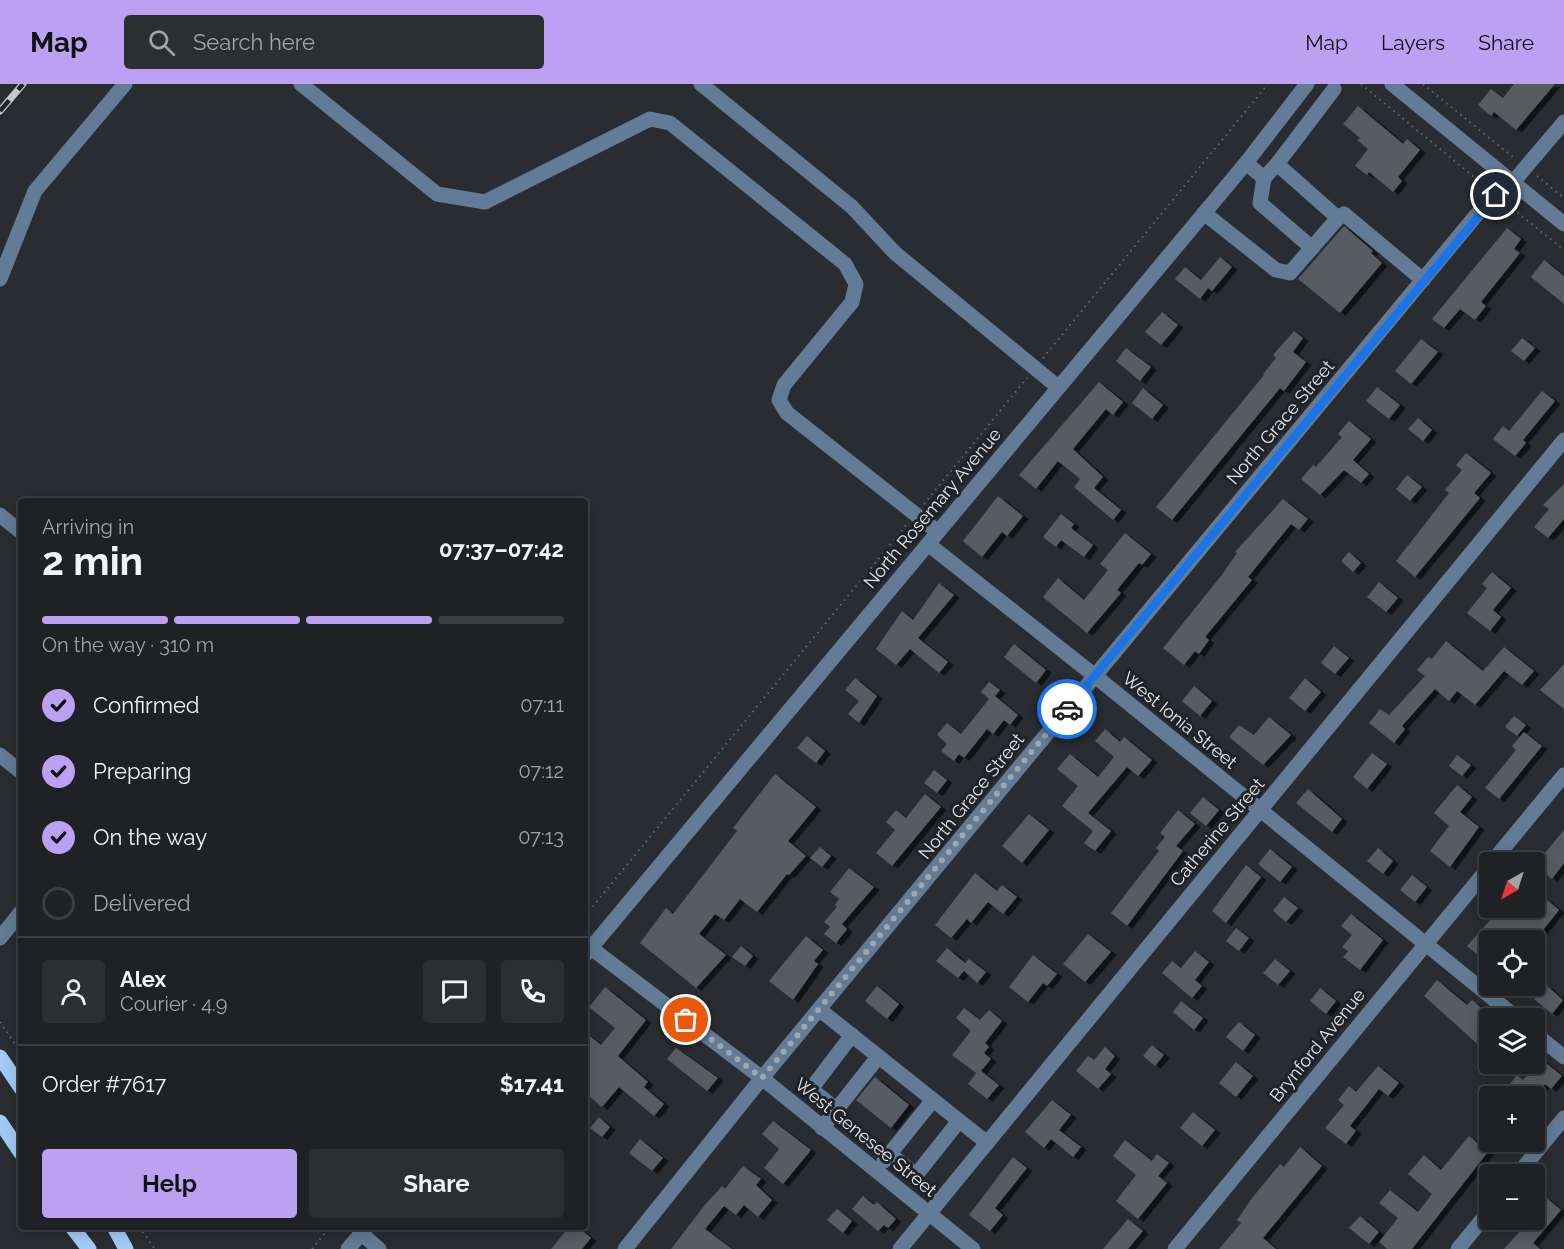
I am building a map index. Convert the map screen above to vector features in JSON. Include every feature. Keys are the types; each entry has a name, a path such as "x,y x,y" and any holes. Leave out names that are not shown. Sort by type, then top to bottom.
{"main road":[{"path":"0,1057 18,1084"},
{"path":"0,1122 18,1149"},
{"path":"74,1230 88,1249"},
{"path":"116,1230 126,1249"}],"street":[{"path":"0,279 34,191 125,84"},
{"name":"West Ionia Street","path":"301,84 437,194 485,202 650,118 670,123 845,264 856,284 852,302 784,385 780,400 787,413 915,514 933,538 1095,676 1505,1008"},
{"path":"701,84 852,207 895,253 1058,387"},
{"name":"North Rosemary Avenue","path":"588,951 1204,213 1307,84"},
{"path":"1392,84 1564,224"},
{"path":"1312,248 1260,203 1264,178 1334,90"},
{"path":"1283,112 1302,130"},
{"name":"North Grace Street","path":"625,1249 762,1078 1423,280 1496,195 1514,181 1564,122"},
{"path":"1245,163 1264,178"},
{"path":"1277,164 1338,218"},
{"path":"1204,213 1276,270 1285,274 1290,273 1344,214 1423,280"},
{"name":"Catherine Street","path":"900,1249 1564,440"},
{"path":"0,515 18,530"},
{"path":"0,754 18,769"},
{"path":"1500,852 1564,775"},
{"name":"Brynford Avenue","path":"1174,1249 1479,879"},
{"path":"0,938 18,916"},
{"name":"West Genesee Street","path":"588,951 762,1078 973,1249"},
{"path":"820,1010 986,1142"},
{"path":"837,1110 811,1089 852,1035"},
{"path":"1545,1042 1564,1057"},
{"path":"822,1128 878,1057"},
{"path":"876,1171 933,1100"},
{"path":"1526,1164 1564,1118"},
{"path":"890,1154 916,1175 959,1121"},
{"path":"1458,1249 1479,1223"},
{"path":"348,1249 364,1230 379,1249"}],"path":[{"path":"588,912 1268,84"},
{"path":"1362,84 1564,250"},
{"path":"1423,84 1564,198"},
{"path":"0,1022 18,1049"},
{"path":"141,1230 155,1249"},
{"path":"312,1249 328,1230"}],"building":[{"path":"1514,84 1555,84 1516,130 1494,112 1491,116 1478,105 1491,89 1503,98"},
{"path":"1358,106 1403,144 1407,139 1420,150 1398,177 1402,181 1393,192 1369,172 1367,175 1355,166 1368,149 1357,140 1360,138 1343,124"},
{"path":"1344,226 1373,251 1371,253 1382,263 1340,313 1298,279"},
{"path":"1507,228 1521,239 1514,249 1520,253 1481,302 1486,306 1475,320 1460,309 1444,328 1432,319"},
{"path":"1220,257 1232,267 1212,291 1208,288 1200,299 1175,279 1185,267 1201,280"},
{"path":"1544,260 1564,276 1564,304 1531,277"},
{"path":"1162,312 1178,325 1161,345 1145,332"},
{"path":"1294,331 1303,338 1293,352 1306,362 1284,391 1280,388 1172,520 1156,507 1264,375 1276,358 1273,355"},
{"path":"1522,338 1535,348 1524,361 1511,351"},
{"path":"1421,339 1438,352 1411,384 1395,371"},
{"path":"1126,348 1151,367 1140,381 1116,361"},
{"path":"1099,382 1123,402 1113,415 1106,409 1073,449 1103,477 1094,488 1121,510 1113,520 1074,487 1080,479 1058,461 1036,489 1019,475"},
{"path":"1377,387 1400,405 1389,419 1366,401"},
{"path":"1143,388 1163,405 1152,419 1132,403"},
{"path":"1542,391 1555,401 1523,440 1526,443 1515,456 1493,439 1503,426 1509,431"},
{"path":"1418,418 1432,430 1423,441 1408,429"},
{"path":"1349,421 1371,439 1353,460 1369,474 1361,483 1344,470 1320,495 1301,479 1313,465 1316,467 1342,437 1338,434"},
{"path":"1466,453 1491,473 1474,493 1480,498 1415,577 1396,561 1449,493 1445,490 1462,470 1456,465"},
{"path":"1407,475 1422,487 1410,501 1396,489"},
{"path":"1564,484 1564,519 1548,538 1534,527 1549,509 1543,505"},
{"path":"998,496 1023,516 1007,536 1002,532 982,557 963,541"},
{"path":"1283,499 1308,519 1299,530 1291,524 1248,577 1252,580 1205,637 1209,640 1199,654 1195,651 1184,665 1163,648 1221,576 1237,553 1235,552"},
{"path":"1061,514 1074,524 1071,528 1093,545 1084,557 1061,540 1056,547 1043,537"},
{"path":"1125,533 1151,554 1142,565 1139,563 1117,590 1121,593 1087,633 1043,597 1058,578 1084,600 1108,570 1100,564"},
{"path":"1349,552 1361,563 1353,572 1341,561"},
{"path":"1492,572 1511,588 1493,610 1501,617 1490,631 1467,613 1487,588 1482,584"},
{"path":"1379,582 1398,598 1386,612 1367,597"},
{"path":"939,583 954,595 918,638 948,662 939,673 910,649 896,665 876,649 902,611 913,620"},
{"path":"1446,641 1483,671 1504,647 1534,671 1522,685 1504,671 1475,705 1457,691 1449,701 1435,689 1402,726 1405,729 1394,743 1369,723 1380,709 1389,715 1425,676 1417,670 1428,657 1432,659"},
{"path":"1014,644 1046,670 1036,683 1004,657"},
{"path":"1334,646 1349,658 1335,674 1321,663"},
{"path":"1564,664 1564,709 1540,690"},
{"path":"855,678 877,696 859,723 848,714 859,701 845,690"},
{"path":"1305,678 1321,692 1305,711 1289,698"},
{"path":"989,682 1000,690 995,696 1018,715 1010,725 1004,720 993,734 987,729 964,758 959,754 954,761 941,751 947,744 937,735 947,723 961,734 989,699 981,692"},
{"path":"1194,686 1212,701 1200,716 1182,701"},
{"path":"1514,716 1526,725 1517,736 1505,727"},
{"path":"1269,717 1291,735 1263,765 1229,737 1239,725 1254,735"},
{"path":"1105,729 1120,742 1124,737 1152,760 1138,776 1127,767 1088,813 1111,831 1095,851 1084,843 1093,831 1062,806 1078,786 1057,769 1070,754 1098,777 1114,757 1095,741"},
{"path":"1524,732 1542,746 1499,799 1485,788 1516,750 1512,746"},
{"path":"807,736 825,751 816,763 797,748"},
{"path":"1372,753 1387,764 1367,789 1353,777"},
{"path":"1457,755 1471,765 1462,776 1449,766"},
{"path":"934,770 947,780 937,793 924,783"},
{"path":"775,774 816,807 788,841 806,856 789,875 787,874 757,912 740,899 724,920 715,914 699,934 726,955 696,988 640,943 666,908 673,914 737,831 733,828"},
{"path":"1457,785 1472,797 1460,812 1479,827 1450,867 1430,851 1449,826 1434,813"},
{"path":"1308,789 1342,819 1332,832 1296,803"},
{"path":"925,794 941,807 892,866 876,853 895,830 886,822 896,810 906,818"},
{"path":"1203,797 1219,810 1206,826 1190,813"},
{"path":"1178,810 1195,824 1176,846 1183,851 1127,926 1111,913 1159,851 1156,848 1165,837 1160,833"},
{"path":"1029,814 1049,830 1022,863 1002,846"},
{"path":"1564,830 1564,863 1552,879 1545,873 1545,853"},
{"path":"820,847 831,856 822,867 810,858"},
{"path":"1378,848 1393,861 1383,874 1367,861"},
{"path":"1270,849 1292,867 1280,882 1258,864"},
{"path":"1246,865 1261,877 1226,923 1212,911"},
{"path":"849,868 874,887 842,924 847,929 836,943 824,934 830,927 824,922 837,907 835,905 839,899 830,892"},
{"path":"975,873 997,891 1002,885 1017,897 1003,914 988,902 971,923 967,919 951,938 935,925"},
{"path":"1412,875 1427,887 1415,902 1400,890"},
{"path":"1284,897 1298,908 1286,922 1273,911"},
{"path":"1545,900 1559,910 1543,930 1481,930 1492,918 1545,918"},
{"path":"1351,914 1383,940 1360,970 1343,957 1348,951 1342,947 1352,935 1341,926"},
{"path":"1236,928 1249,938 1239,951 1226,941"},
{"path":"1479,933 1479,956 1467,946"},
{"path":"1088,934 1111,952 1085,982 1063,964"},
{"path":"806,936 823,950 814,961 818,964 793,1000 769,981"},
{"path":"741,946 753,956 745,966 732,957"},
{"path":"947,948 965,963 969,959 986,972 977,983 964,971 958,978 936,961"},
{"path":"1195,951 1209,962 1195,980 1202,986 1192,998 1162,973 1172,961 1181,968"},
{"path":"1033,955 1057,974 1047,986 1043,983 1028,1002 1009,987"},
{"path":"1275,959 1290,971 1278,985 1263,973"},
{"path":"1437,980 1467,1005 1472,1000 1482,1008 1479,1008 1479,1045 1424,996"},
{"path":"877,986 899,1004 887,1019 865,1001"},
{"path":"1545,986 1563,1000 1552,1014 1534,999 1537,996 1545,996"},
{"path":"605,987 646,1020 618,1056 648,1082 644,1087 664,1104 654,1116 619,1087 602,1107 588,1095 588,1034 601,1045 615,1028 589,1007"},
{"path":"1320,988 1336,1001 1326,1014 1310,1001"},
{"path":"1181,1001 1203,1018 1194,1030 1173,1012"},
{"path":"964,1008 980,1020 989,1010 1002,1021 985,1043 989,1047 984,1053 991,1059 981,1071 999,1085 987,1099 968,1084 976,1073 952,1055 971,1031 956,1018"},
{"path":"1239,1022 1255,1035 1243,1051 1226,1037"},
{"path":"1152,1045 1164,1055 1155,1066 1143,1056"},
{"path":"1105,1047 1115,1056 1105,1069 1111,1074 1098,1089 1076,1071 1088,1056 1094,1060"},
{"path":"676,1048 718,1078 707,1091 667,1059"},
{"path":"1236,1062 1253,1076 1236,1097 1219,1083"},
{"path":"1545,1062 1562,1076 1551,1089 1545,1084 1543,1086 1508,1086 1517,1075 1523,1080 1528,1074 1545,1074"},
{"path":"1378,1066 1399,1083 1388,1096 1379,1089 1350,1126 1356,1131 1346,1144 1325,1128 1344,1105 1338,1100 1349,1086 1356,1092"},
{"path":"875,1077 909,1105 891,1128 856,1100"},
{"path":"1052,1100 1071,1115 1059,1130 1081,1147 1073,1157 1051,1139 1044,1148 1025,1132"},
{"path":"1193,1112 1215,1130 1202,1146 1180,1128"},
{"path":"599,1117 610,1127 602,1137 590,1128"},
{"path":"773,1121 811,1150 783,1184 764,1168 779,1149 762,1134"},
{"path":"1469,1136 1479,1144 1479,1152 1488,1152 1412,1249 1387,1249 1379,1242 1398,1218 1379,1203 1390,1190 1418,1212 1432,1194 1408,1174 1424,1155 1441,1170"},
{"path":"640,1139 663,1158 652,1171 629,1153"},
{"path":"1125,1140 1152,1161 1157,1154 1169,1163 1158,1176 1167,1183 1138,1219 1116,1201 1136,1175 1113,1156"},
{"path":"1300,1147 1322,1166 1263,1238 1276,1249 1219,1249 1241,1223 1237,1220 1252,1198 1280,1164 1284,1167"},
{"path":"1013,1157 1027,1168 995,1208 1003,1215 990,1231 969,1215"},
{"path":"743,1166 761,1179 756,1185 772,1200 758,1217 744,1205 736,1215 724,1206 705,1229 732,1249 671,1249 704,1206 722,1186 725,1189"},
{"path":"863,1196 874,1205 877,1202 896,1219 888,1228 884,1225 878,1231 852,1209"},
{"path":"1545,1197 1561,1210 1545,1229"},
{"path":"837,1209 852,1221 843,1233 827,1220"},
{"path":"1360,1216 1379,1232 1369,1244 1349,1228"},
{"path":"1128,1219 1143,1231 1128,1249 1103,1249"},
{"path":"567,1230 582,1230 591,1238 582,1249 551,1249"},
{"path":"1521,1230 1544,1230 1533,1243 1540,1249 1504,1249"}],"railway":[{"path":"0,111 23,84"}],"way so far":[{"path":"686,1020 762,1078 1067,709"}],"route":[{"path":"1067,709 1488,201 1496,195"}]}
